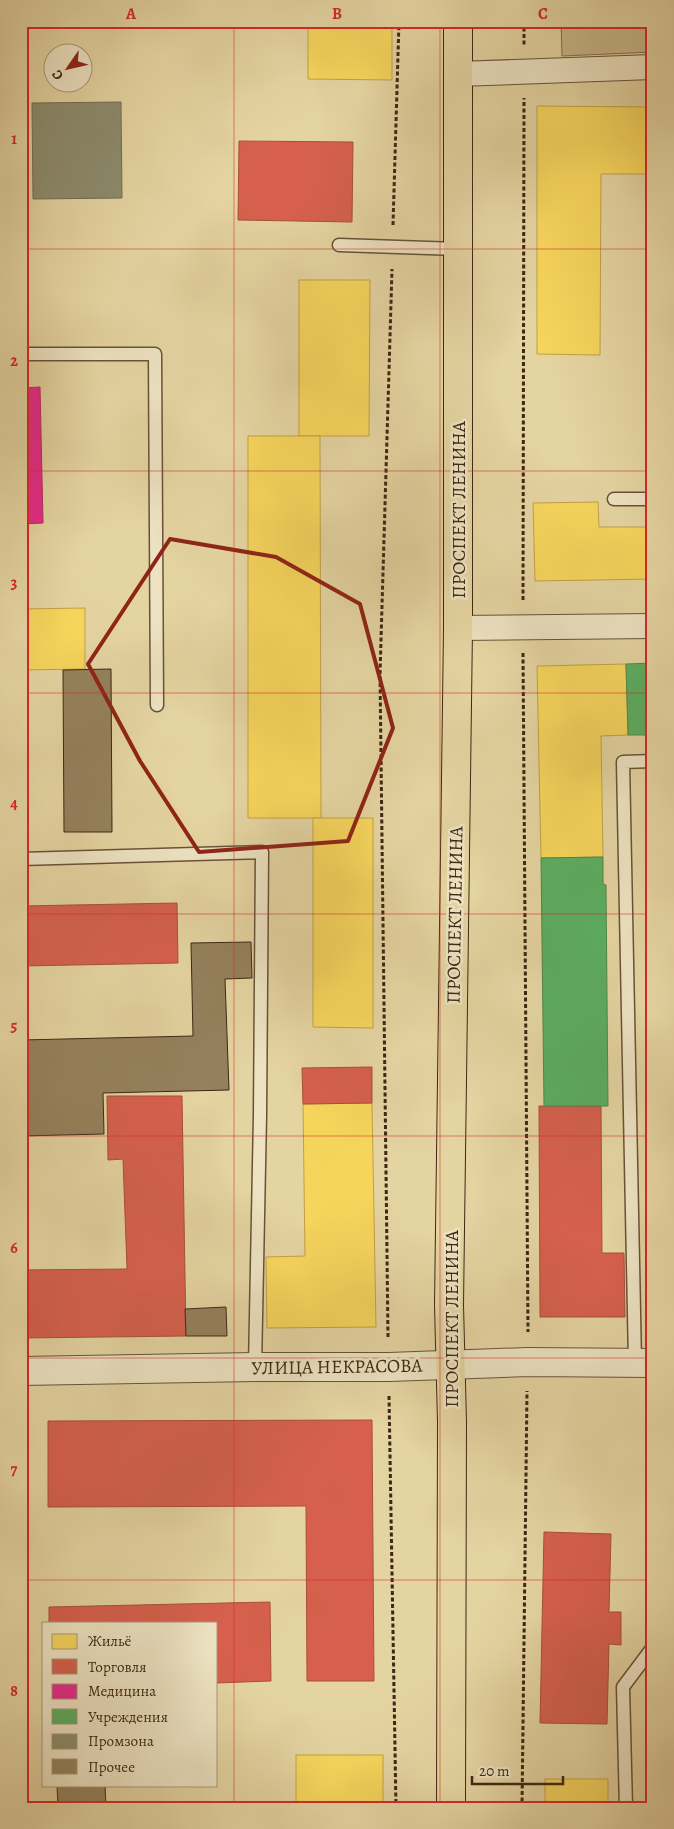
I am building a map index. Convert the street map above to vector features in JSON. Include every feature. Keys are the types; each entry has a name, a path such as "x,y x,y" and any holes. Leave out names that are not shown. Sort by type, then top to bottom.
{"main road":[{"name":"ПРОСПЕКТ ЛЕНИНА","path":"451,1808 452,1422 449,1305 458,628 458,21"}],"street":[{"path":"458,74 653,68"},
{"path":"458,628 653,626"},
{"name":"УЛИЦА НЕКРАСОВА","path":"21,1371 389,1367 527,1362 644,1363"}],"lane":[{"path":"339,245 458,249"},
{"path":"21,354 155,354 157,705"},
{"path":"614,499 653,499"},
{"path":"644,1363 623,762 653,761"},
{"path":"21,860 262,852 260,1116 255,1367"},
{"path":"626,1808 623,1687 653,1647"}],"path":[{"path":"396,1808 380,674 399,21"},
{"path":"522,1808 528,1419 523,628 524,21"}],"highlighted area":[{"path":"170,539 276,557 360,604 393,728 348,841 199,852 140,761 88,664"}],"shaded area":[{"path":"561,21 653,21 653,52 562,56"}],"building: Жильё":[{"path":"308,21 392,21 392,80 308,79"},
{"path":"537,106 653,107 653,174 601,174 600,355 537,354"},
{"path":"299,280 370,280 369,436 299,436"},
{"path":"248,436 320,436 321,818 248,818"},
{"path":"598,502 599,527 653,527 653,579 535,581 533,503"},
{"path":"85,608 85,669 21,670 21,609"},
{"path":"626,664 628,735 601,736 603,857 541,858 537,666"},
{"path":"313,818 373,818 373,1028 313,1027"},
{"path":"372,1103 376,1327 267,1328 266,1257 305,1256 303,1104"},
{"path":"296,1755 383,1755 383,1808 296,1808"},
{"path":"545,1779 608,1779 608,1808 545,1808"}],"building: Торговля":[{"path":"239,141 353,142 352,222 238,220"},
{"path":"177,903 178,963 21,966 21,906"},
{"path":"372,1067 372,1103 303,1104 302,1068"},
{"path":"107,1096 182,1096 186,1336 21,1338 21,1270 127,1269 123,1159 108,1160"},
{"path":"539,1106 601,1106 602,1253 624,1253 625,1317 540,1317"},
{"path":"372,1420 374,1681 307,1681 306,1506 48,1507 48,1421"},
{"path":"544,1532 611,1534 609,1612 621,1612 621,1645 609,1644 607,1724 540,1723"},
{"path":"270,1602 271,1681 218,1683 218,1622 49,1622 49,1607"}],"building: Медицина":[{"path":"40,387 43,523 21,524 21,388"}],"building: Учреждения":[{"path":"653,663 653,735 628,735 626,664"},
{"path":"603,857 603,884 606,885 608,1106 544,1106 541,858"}],"building: Промзона":[{"path":"121,102 122,198 33,199 32,103"},
{"path":"21,192 27,192 24,306 21,306"}],"building: Прочее":[{"path":"111,669 112,832 64,832 63,670"},
{"path":"251,942 252,978 225,979 229,1090 103,1093 104,1134 21,1136 21,1040 193,1036 191,943"},
{"path":"226,1307 227,1336 186,1336 185,1309"},
{"path":"57,1786 105,1786 106,1808 58,1808"}]}
